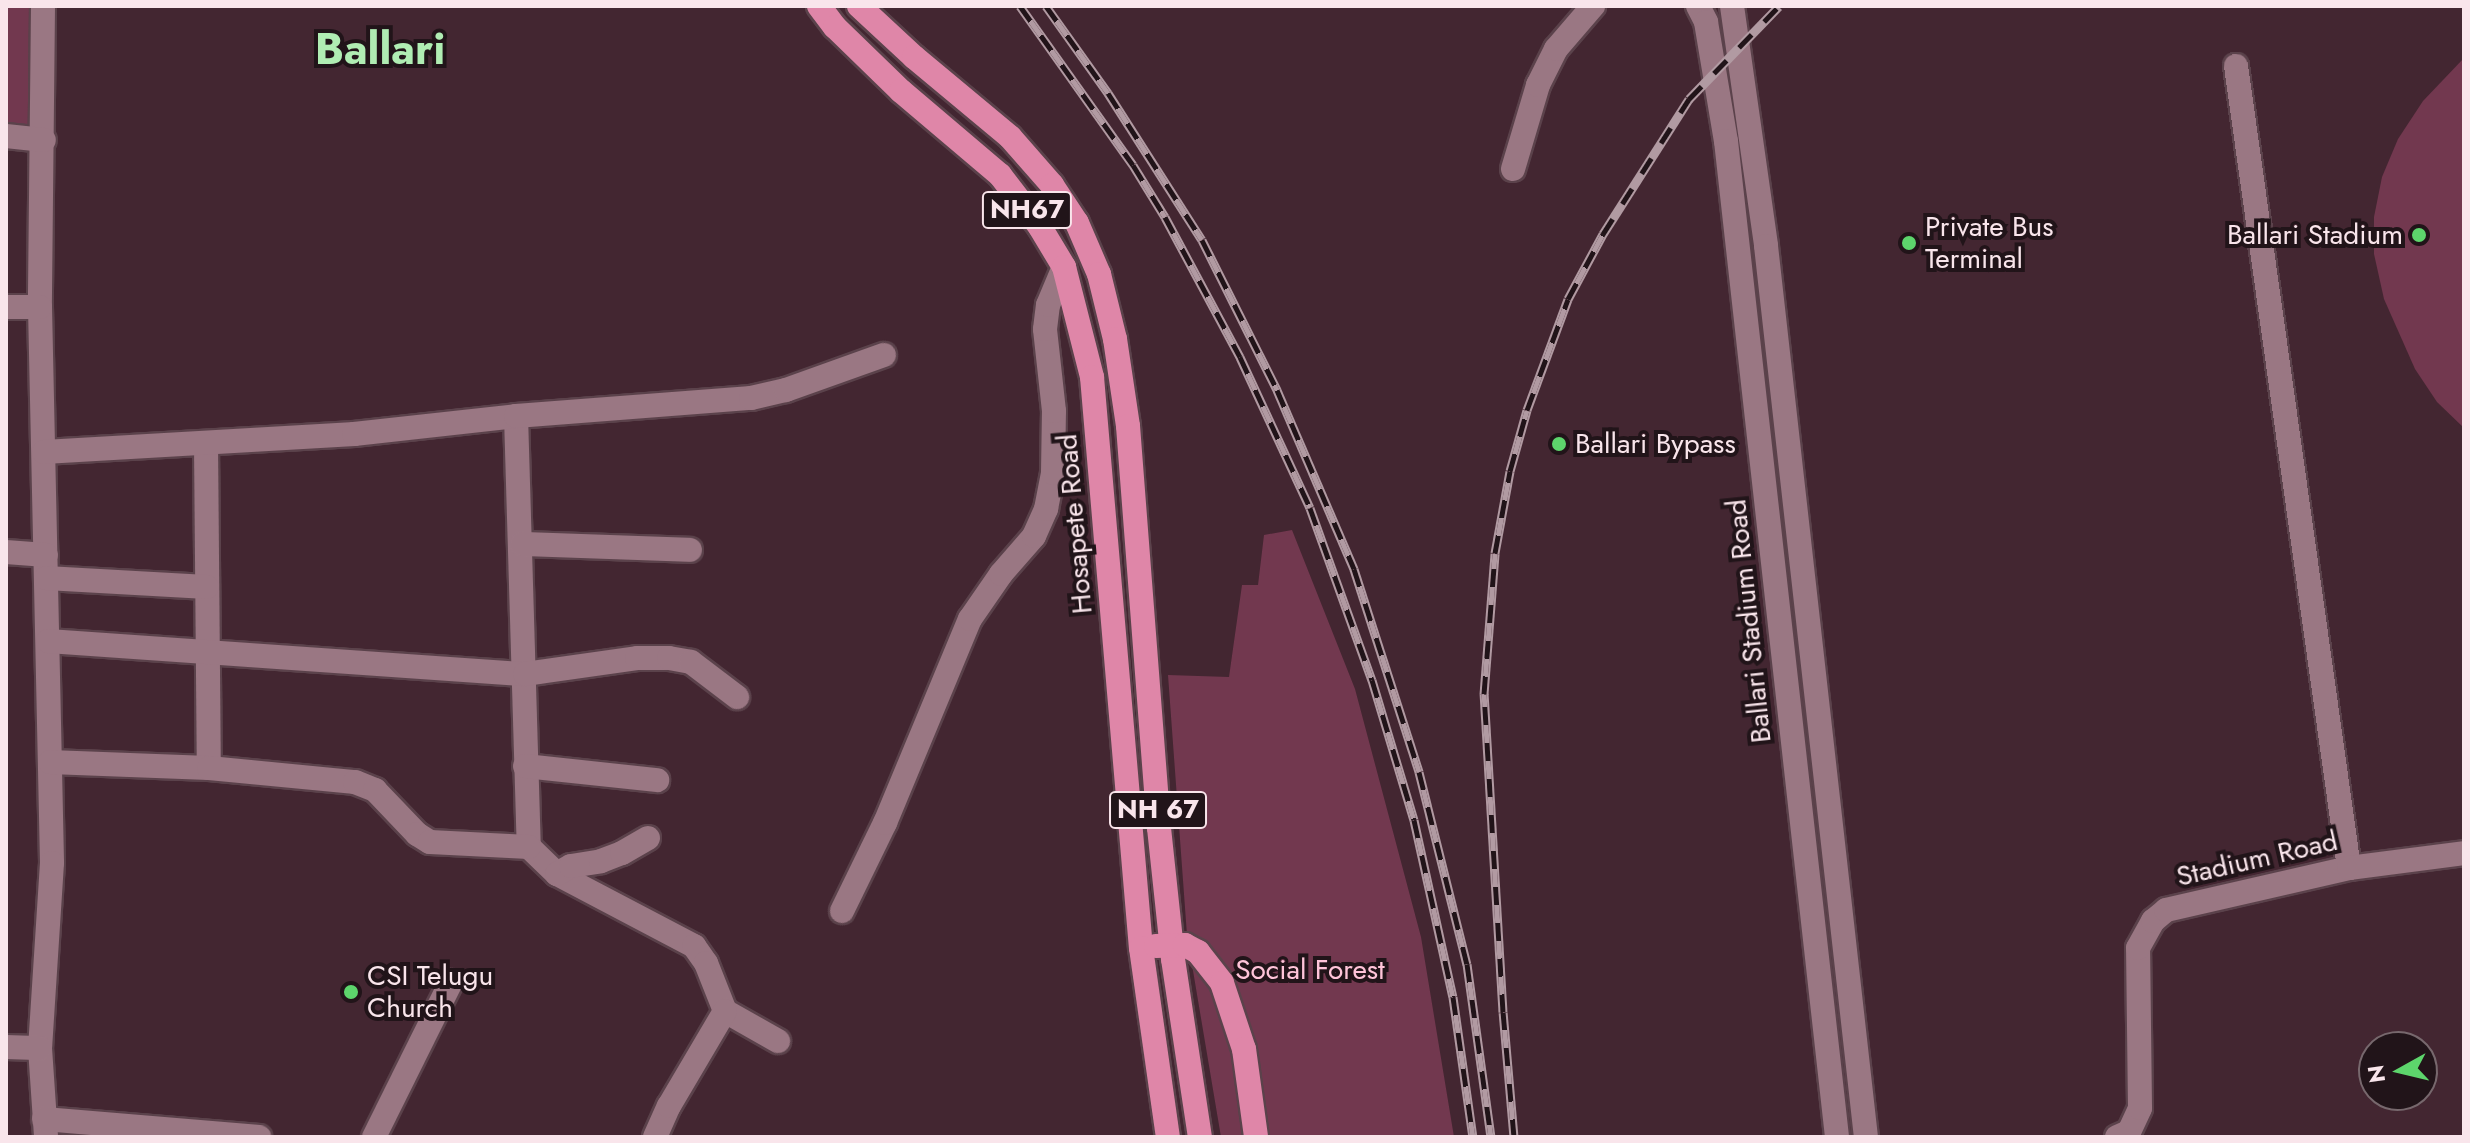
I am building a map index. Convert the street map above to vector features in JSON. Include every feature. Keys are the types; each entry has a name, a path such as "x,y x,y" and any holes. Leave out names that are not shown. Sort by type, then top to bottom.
{"highway":[{"name":"Hosapete Road","path":"819,6 835,27 901,91 1000,175 1040,227 1064,267 1092,377 1141,948 1168,1137"},
{"name":"NH67","path":"859,6 914,57 1010,137 1052,185 1077,223 1099,274 1115,339 1134,481"},
{"name":"NH 67","path":"1134,481 1159,828 1171,944 1200,1137"},
{"path":"1141,948 1171,944 1198,952 1222,983 1244,1049 1256,1137"}],"street":[{"path":"43,6 40,307 52,863 40,1048 45,1128 259,1137"},
{"path":"1513,169 1538,85 1556,49 1593,6"},
{"name":"Ballari Stadium Road","path":"1698,6 1706,22 1726,141 1837,1137"},
{"name":"Ballari Stadium Road","path":"1732,6 1766,246 1866,1137"},
{"path":"2236,66 2349,868"},
{"path":"6,136 44,140"},
{"path":"1738,248 1766,246"},
{"path":"842,911 885,823 970,619 1001,574 1034,536 1046,509 1053,473 1054,411 1045,329 1048,305 1064,267"},
{"path":"6,307 40,307"},
{"path":"44,452 354,434 516,416 751,398 786,390 884,355"},
{"path":"516,416 529,847"},
{"path":"206,443 209,768"},
{"path":"522,544 690,550"},
{"path":"6,552 46,566 207,587"},
{"path":"48,641 525,674 637,658 669,658 691,662 737,697"},
{"path":"50,762 209,768 355,782 375,790 417,834 430,842 529,847 557,874 694,946 706,963 725,1011 778,1041"},
{"path":"525,766 657,780"},
{"path":"557,874 571,866 622,853 648,838"},
{"name":"Stadium Road","path":"2117,1137 2129,1132 2140,1108 2138,948 2153,921 2179,905 2349,868 2464,853"},
{"path":"374,1137 451,982"},
{"path":"655,1137 669,1106 725,1011"},
{"path":"6,1047 40,1048"}],"green space":[{"path":"6,6 39,6 37,132 6,130"},
{"name":"Ballari Stadium","path":"2464,58 2464,428 2437,402 2415,369 2384,299 2374,254 2374,217 2382,177 2398,139 2423,101"},
{"name":"Social Forest","path":"1292,530 1355,689 1421,937 1454,1137 1221,1137 1187,935 1168,675 1229,677 1242,585 1258,585 1264,535"}],"railway":[{"path":"1020,6 1133,165 1165,217 1240,357 1310,508 1372,680 1414,820 1453,997 1473,1137"},
{"path":"1046,6 1108,93 1202,240 1277,390 1354,569 1419,772 1467,964 1491,1137"},
{"path":"1514,1137 1503,1012 1484,694 1495,553 1510,471 1527,410 1568,299 1603,234 1689,99 1779,6"}],"place":[{"name":"Ballari Stadium","path":"2419,235"},
{"name":"Private Bus Terminal","path":"1909,243"},
{"name":"Ballari Bypass","path":"1559,444"},
{"name":"CSI Telugu Church","path":"351,992"}],"district":[{"name":"Ballari","path":"380,49"}]}
